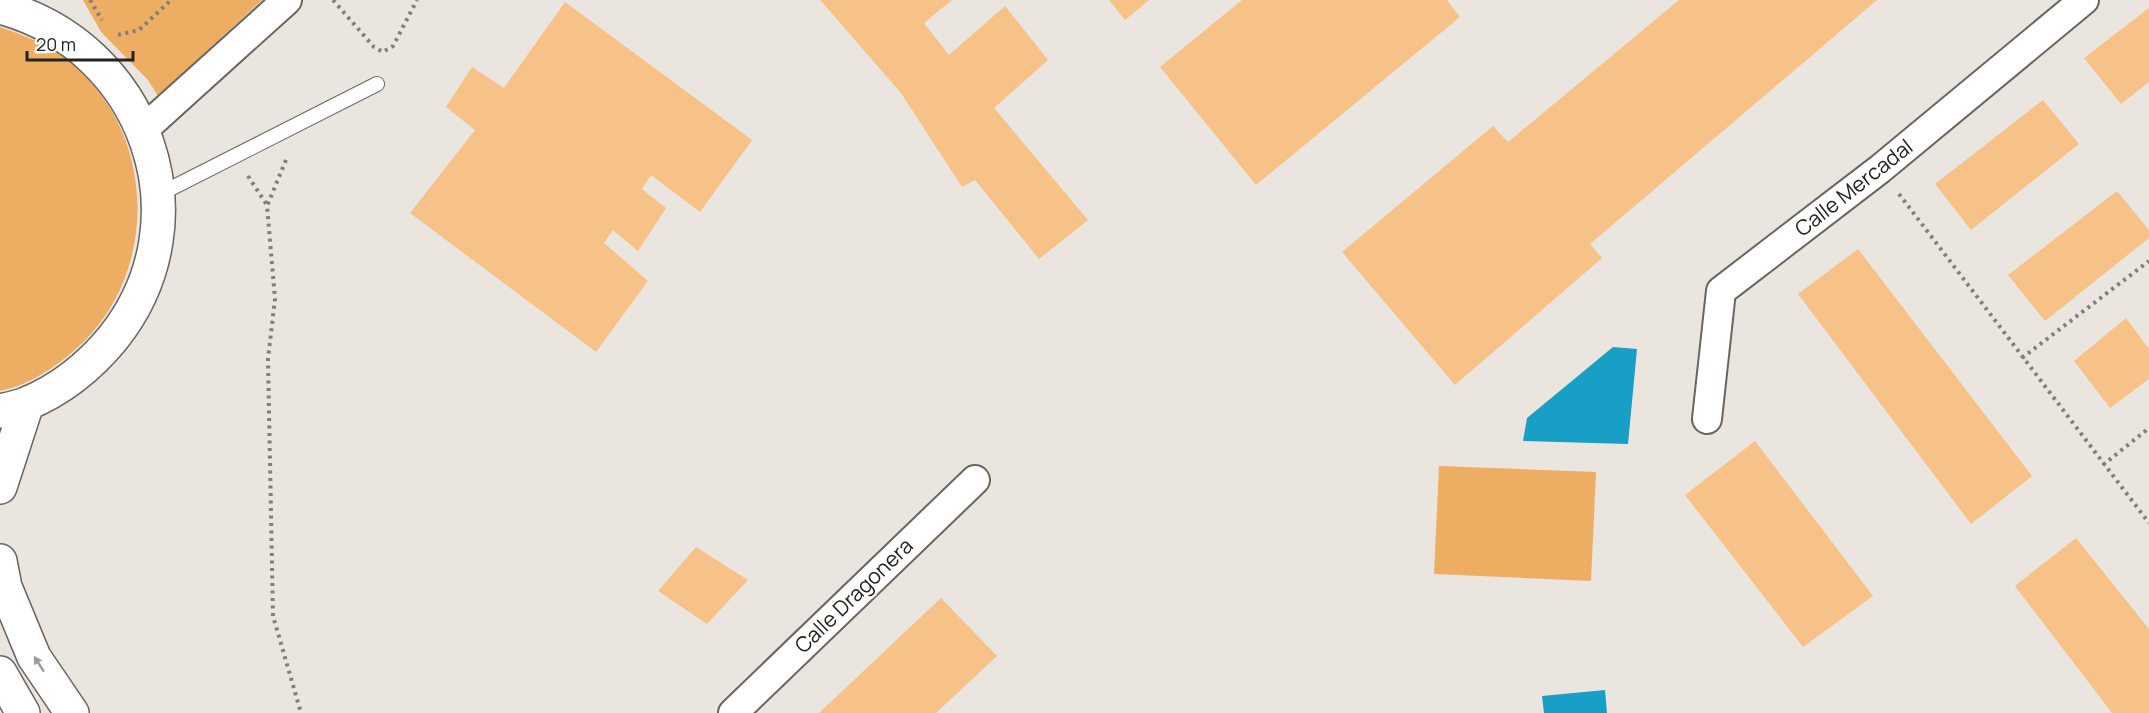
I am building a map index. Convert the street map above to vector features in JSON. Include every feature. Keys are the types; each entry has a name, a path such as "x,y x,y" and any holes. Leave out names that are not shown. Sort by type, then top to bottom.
{"main road":[{"path":"0,7 20,13 50,14 115,82 131,105 143,130 153,162 158,195 156,239 146,281 126,321 99,355 65,383 13,407 0,487"},
{"path":"0,561 5,587 34,657 72,713"},
{"path":"0,673 23,713"}],"street":[{"path":"143,130 287,0"},
{"name":"Calle Mercadal","path":"1707,419 1721,291 1880,169 2084,0"},
{"name":"Calle Dragonera","path":"733,713 975,480"}],"lane":[{"path":"158,195 377,84"}],"path":[{"path":"90,0 106,26"},
{"path":"112,31 119,36 139,30 171,0"},
{"path":"333,0 374,47 383,52 393,46 417,0"},
{"path":"288,153 267,206 275,299 268,359 273,616 301,713"},
{"path":"1880,169 2149,523"},
{"path":"247,174 267,206"},
{"path":"2022,358 2149,261"},
{"path":"2103,465 2149,428"}],"shaded area":[{"path":"83,0 262,0 158,96 148,80 101,32"},
{"path":"0,27 50,48 85,76 111,110 128,149 137,191 136,233 126,275 107,313 78,347 61,361 32,380 0,391"},
{"path":"1439,466 1596,472 1591,581 1434,574"}],"water":[{"path":"1613,347 1637,349 1628,444 1523,441 1527,418"},
{"path":"1605,690 1607,713 1544,713 1542,696"}],"building":[{"path":"820,0 952,0 924,23 949,55 1005,6 1048,60 994,108 1088,220 1039,259 975,180 962,187 901,93"},
{"path":"1109,0 1149,0 1125,20"},
{"path":"1242,0 1447,0 1460,17 1256,185 1160,67"},
{"path":"1679,0 1877,0 1590,244 1602,258 1455,385 1342,252 1493,126 1508,142"},
{"path":"565,2 752,140 700,212 651,175 642,189 666,208 638,251 613,230 604,243 648,281 596,352 410,213 475,130 446,107 472,67 504,88"},
{"path":"2149,8 2149,82 2121,104 2084,58"},
{"path":"2043,100 2079,144 1971,230 1935,184"},
{"path":"2117,191 2149,230 2149,238 2045,321 2008,275"},
{"path":"1858,249 2032,476 1971,524 1798,294"},
{"path":"2126,318 2149,349 2149,379 2110,408 2074,361"},
{"path":"1755,441 1873,596 1803,647 1685,495"},
{"path":"2076,538 2149,629 2149,713 2112,713 2015,586"},
{"path":"696,547 748,580 707,624 658,591"},
{"path":"941,598 997,656 936,713 819,713"}]}
